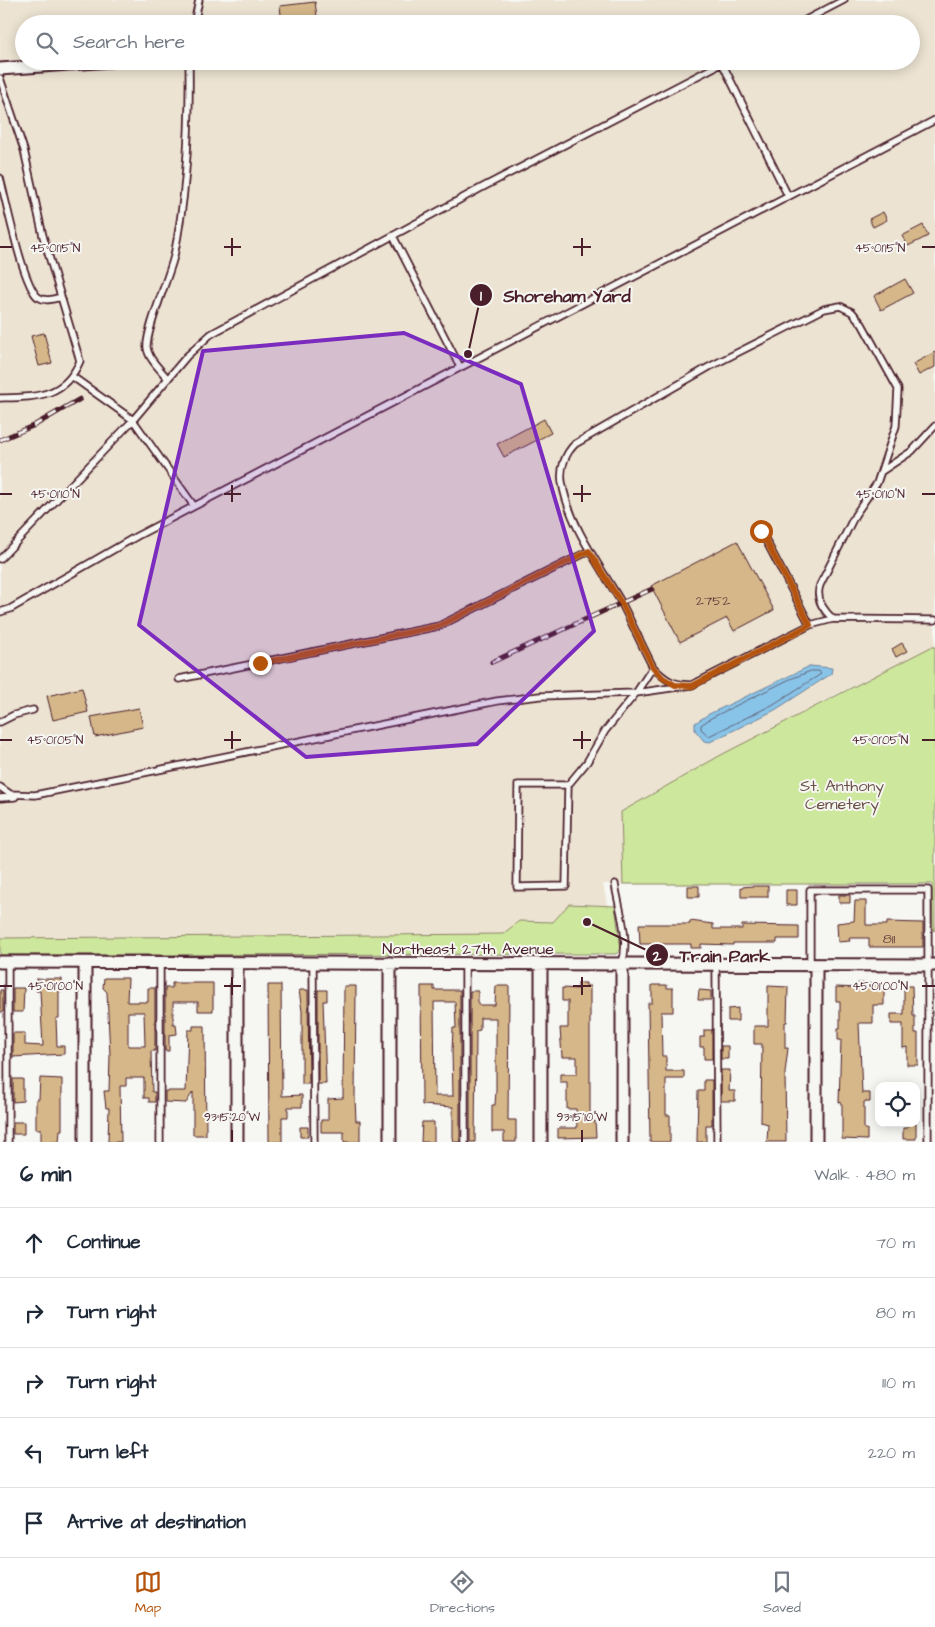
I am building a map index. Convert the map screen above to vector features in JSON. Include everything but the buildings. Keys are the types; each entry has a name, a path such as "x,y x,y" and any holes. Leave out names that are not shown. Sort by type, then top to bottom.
{"street":[{"path":"0,69 15,68"},
{"name":"Northeast 27th Avenue","path":"4,962 932,965"},
{"path":"85,963 85,1142"},
{"path":"237,963 237,1142"},
{"path":"390,964 390,1142"},
{"path":"541,964 541,1142"},
{"path":"622,964 622,1142"},
{"path":"813,965 816,1142"}],"lane":[{"path":"196,15 199,0"},
{"path":"815,15 844,0"},
{"path":"168,379 152,359 147,343 169,274 180,217 186,153 189,70"},
{"path":"0,559 133,420 187,356 211,334 709,70"},
{"path":"728,70 788,196"},
{"path":"0,78 24,150 43,236 80,361 73,377 48,394 0,398"},
{"path":"0,612 10,609 137,536 194,506 935,120"},
{"path":"0,178 26,278 36,296 46,300 60,298"},
{"path":"393,236 460,367"},
{"path":"692,686 675,685 663,678 653,667 622,604 589,551 566,496 562,481 562,465 568,451 575,444 709,367 824,309 840,306 852,312 862,324 898,389 896,426 877,483 855,515 818,591 822,609 833,620"},
{"path":"73,377 133,420 194,506"},
{"path":"881,471 912,451 935,426"},
{"path":"761,531 810,625"},
{"path":"180,679 439,626 589,551"},
{"path":"0,798 35,795 504,700 540,696 636,692 692,686 810,625 833,620 935,620"},
{"path":"568,786 518,785 517,886 566,886 568,786 587,762 605,731 653,667"},
{"path":"0,722 14,715 33,710"},
{"path":"0,787 10,794 21,796"},
{"path":"615,884 624,928 626,953 622,964"},
{"path":"813,965 810,890 928,890 932,965 928,1142"},
{"path":"4,962 8,1142"},
{"path":"160,963 160,1142"},
{"path":"313,963 314,1142"},
{"path":"464,1142 465,964"},
{"path":"716,964 717,1142"}],"highlighted area":[{"path":"404,333 521,384 594,631 477,744 306,757 139,625 203,351"}],"shaded area":[{"path":"0,0 935,0 935,647 835,695 621,812 623,884 603,884 607,905 569,904 553,922 519,921 503,934 0,938"}],"green space":[{"name":"St. Anthony Cemetery","path":"931,647 935,647 935,931 933,930 932,884 623,884 621,812 721,755"},
{"path":"569,904 615,906 621,949 616,954 0,955 0,938 503,934 519,921 553,922"}],"water":[{"path":"810,666 832,668 831,674 775,710 710,742 704,741 695,730 695,723 709,714"}],"railway":[{"path":"0,440 35,425 80,399"},
{"path":"492,662 652,589"}],"place":[{"name":"Shoreham Yard","path":"468,354"},
{"name":"Train Park","path":"587,922"}],"route":[{"path":"260,663 439,626 589,551 622,604 653,667 663,678 675,685 692,686 810,625 761,531"}]}
